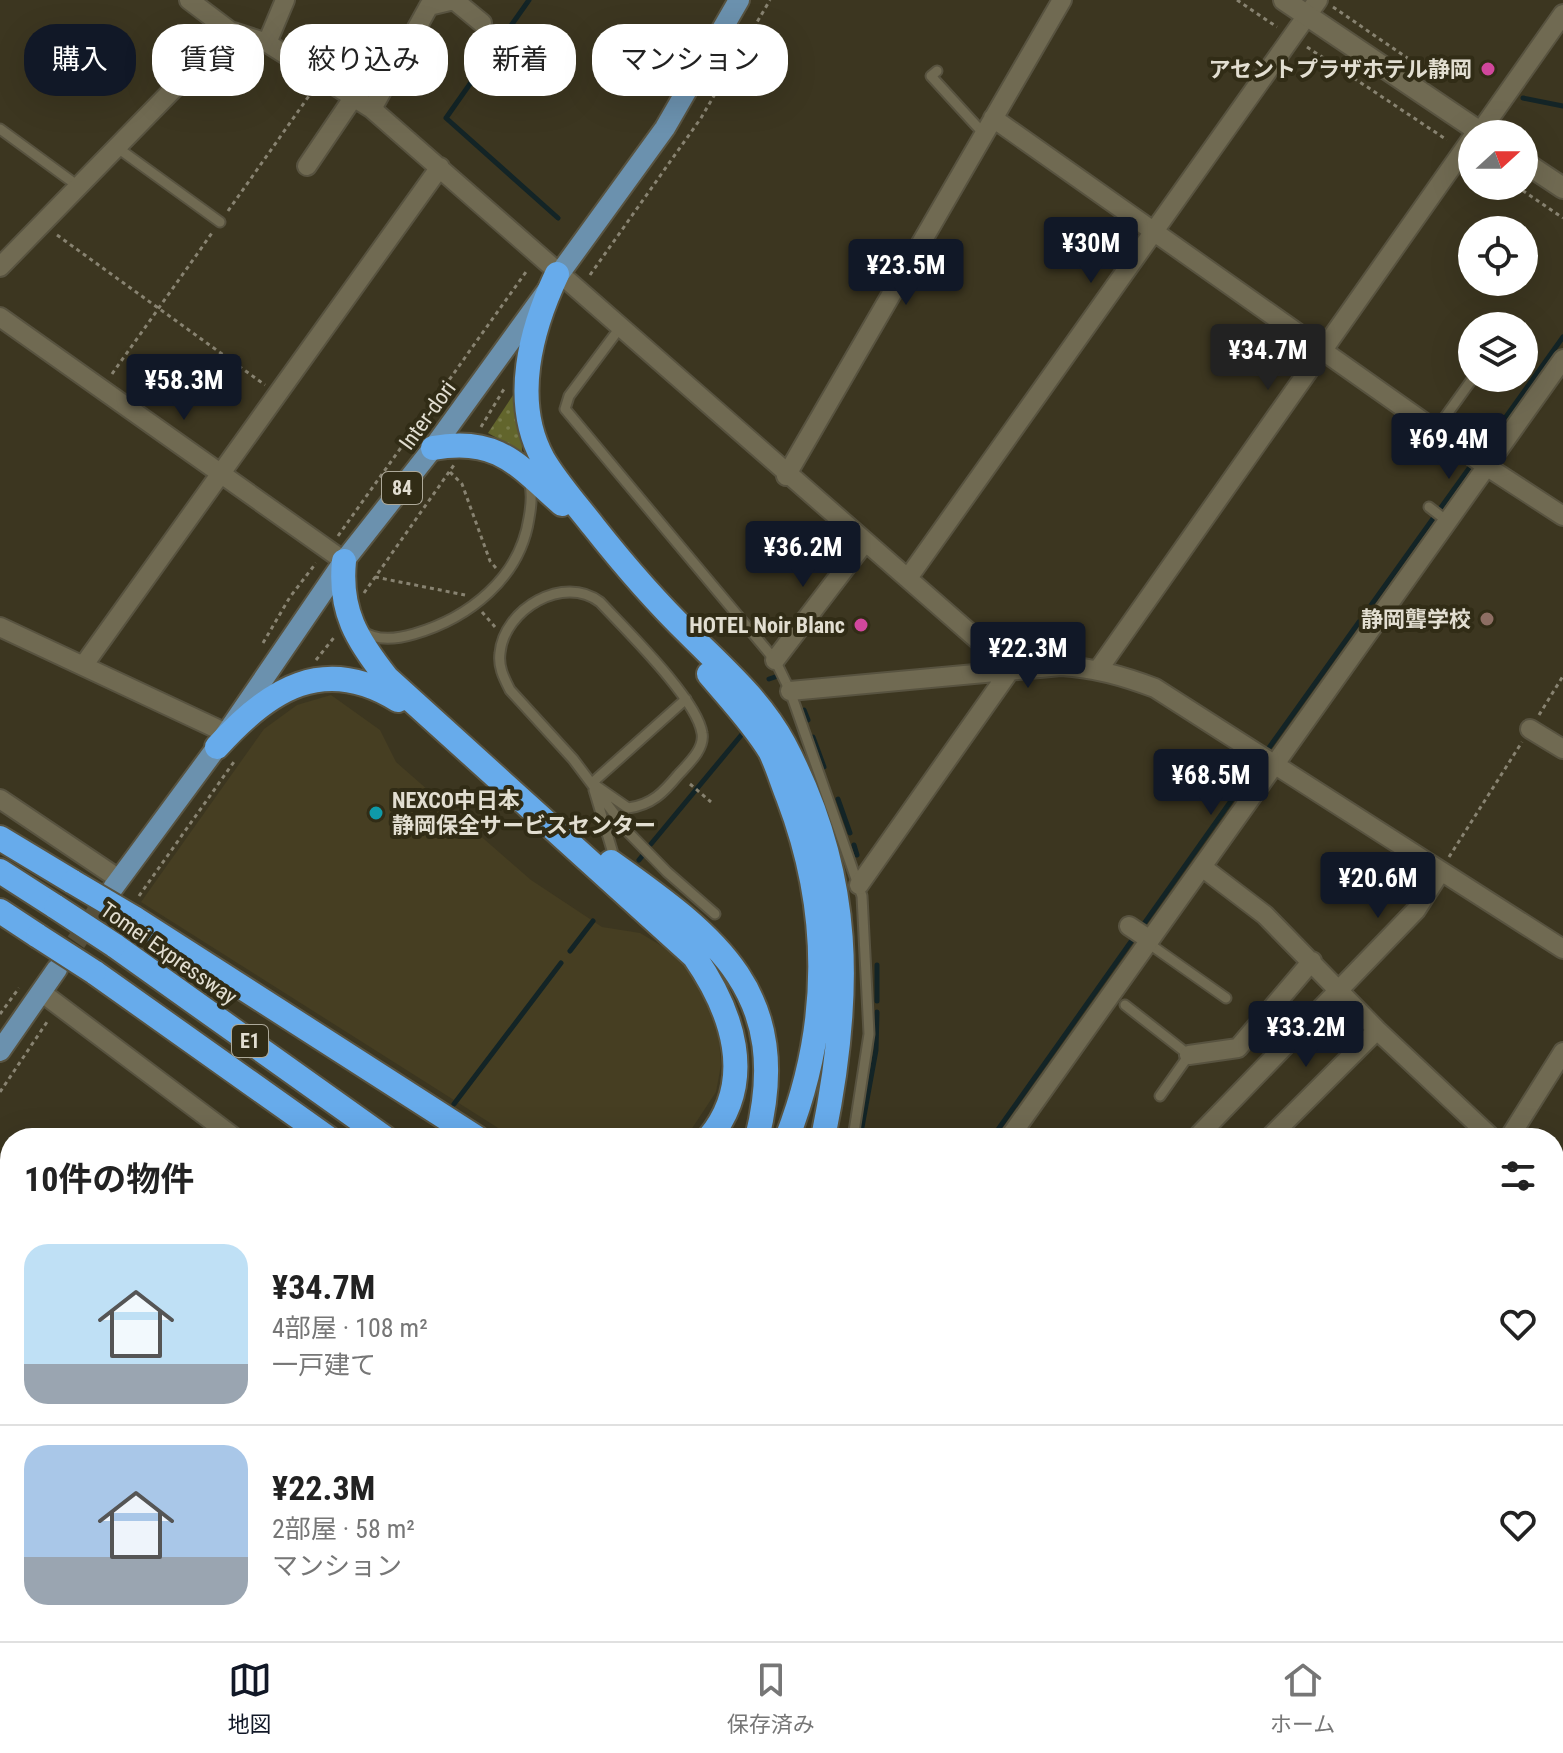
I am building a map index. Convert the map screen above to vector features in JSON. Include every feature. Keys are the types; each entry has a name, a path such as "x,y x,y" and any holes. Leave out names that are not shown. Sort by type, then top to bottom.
{"highway":[{"path":"557,274 538,313 527,377 531,424 542,458 771,753 799,827 818,900 823,962 818,1006 798,1109 791,1128"},
{"path":"433,448 475,444 493,449 525,471 609,545"},
{"path":"334,552 344,606 344,628 387,678 694,956 712,983 734,1036 737,1070 729,1104 715,1128"},
{"path":"658,604 750,695 783,742 823,840 839,899 844,953 840,1042 825,1128"},
{"path":"227,746 258,706 291,688 319,679 346,677 374,685 438,724"},
{"path":"534,809 684,914 735,969 752,999 763,1031 767,1065 766,1101 759,1128"},
{"path":"0,838 73,882 135,908 462,1128"},
{"name":"Tomei Expressway","path":"0,871 114,945 371,1128"},
{"name":"E1","path":"0,911 94,972 314,1128"}],"main road":[{"name":"Inter-dori","path":"116,884 227,746 334,552 433,448 665,128 739,0"},
{"path":"0,1051 57,969"}],"street":[{"path":"189,0 221,24"},
{"path":"267,43 285,0"},
{"path":"372,109 429,6 454,0 482,23"},
{"path":"786,476 1062,0"},
{"path":"1284,0 1312,8 1458,123"},
{"path":"908,578 1312,8"},
{"path":"1487,120 1563,14"},
{"path":"264,42 280,52"},
{"path":"0,267 165,96"},
{"path":"349,96 372,109 440,167 786,476 1011,669"},
{"path":"307,166 353,98"},
{"path":"988,125 1154,232 1435,431 1563,516"},
{"path":"1098,670 1458,160"},
{"path":"83,666 440,167"},
{"path":"1538,171 1563,188"},
{"path":"0,317 334,552"},
{"path":"1016,1128 1446,520 1479,461 1563,359"},
{"path":"775,660 865,542"},
{"path":"0,627 83,666 227,746"},
{"path":"790,691 1061,666 1098,670 1155,688 1253,754 1563,949"},
{"path":"859,885 1011,669"},
{"path":"1530,729 1563,749"},
{"path":"0,799 116,884"},
{"path":"1202,867 1265,915 1377,1030 1481,1128"},
{"path":"1206,1128 1416,910 1441,871"},
{"path":"1129,926 1148,940"},
{"path":"1189,1055 1238,1048 1312,961"},
{"path":"41,992 222,1128"},
{"path":"1279,1128 1377,1030"},
{"path":"1515,1128 1563,1052"}],"lane":[{"path":"937,71 931,76 988,125"},
{"path":"0,129 78,186"},
{"path":"115,146 220,222"},
{"path":"619,329 569,396 565,409 775,660 790,691 859,885 867,953 869,1034 855,1128"},
{"path":"1435,431 1463,392"},
{"path":"344,628 397,639 439,626 475,605 504,576 528,526 531,489 525,471"},
{"path":"1429,507 1446,520"},
{"path":"592,783 628,808 655,799 699,750 703,735 686,699 589,593 551,593 513,623 505,635 500,652 503,677 510,690 592,783 628,832 715,914"},
{"path":"592,783 686,699"},
{"path":"592,783 617,867"},
{"path":"1148,940 1226,998"},
{"path":"1125,1005 1189,1055 1160,1096"}],"path":[{"path":"583,284 701,118 770,0"},
{"path":"1237,0 1293,38 1458,127"},
{"path":"101,389 309,96"},
{"path":"1537,200 1563,218"},
{"path":"41,224 277,394"},
{"path":"263,644 290,597 334,552 538,256"},
{"path":"477,433 511,379"},
{"path":"363,595 461,456"},
{"path":"450,472 462,484 490,561 504,576"},
{"path":"375,577 464,595 495,627"},
{"path":"311,665 344,628"},
{"path":"1441,871 1563,676"},
{"path":"135,908 227,746"},
{"path":"686,780 711,802"},
{"path":"0,1092 59,1005"}],"shaded area":[{"path":"331,695 380,730 396,762 531,880 602,927 640,933 667,949 688,969 718,1025 721,1065 716,1092 692,1128 498,1128 141,902 264,729 297,705"}],"green space":[{"path":"521,383 522,452 488,433"}],"waterway":[{"path":"529,0 446,118 558,218"},
{"path":"1523,98 1563,106"},
{"path":"1266,752 1563,337"},
{"path":"769,679 775,677"},
{"path":"804,710 808,720"},
{"path":"651,844 743,733"},
{"path":"813,737 824,767"},
{"path":"1141,928 1260,760"},
{"path":"838,799 850,833"},
{"path":"854,845 857,855"},
{"path":"639,860 643,855"},
{"path":"570,951 593,921"},
{"path":"999,1128 1135,936"},
{"path":"454,1104 561,963"},
{"path":"877,965 877,1001"},
{"path":"862,1128 876,1050 877,1012"}],"tunnel":[{"path":"59,967 113,888"}],"place":[{"name":"アセントプラザホテル静岡","path":"1488,69"},
{"name":"静岡聾学校","path":"1487,619"},
{"name":"HOTEL Noir Blanc","path":"861,625"},
{"name":"NEXCO中日本 静岡保全サービスセンター","path":"376,813"}]}
